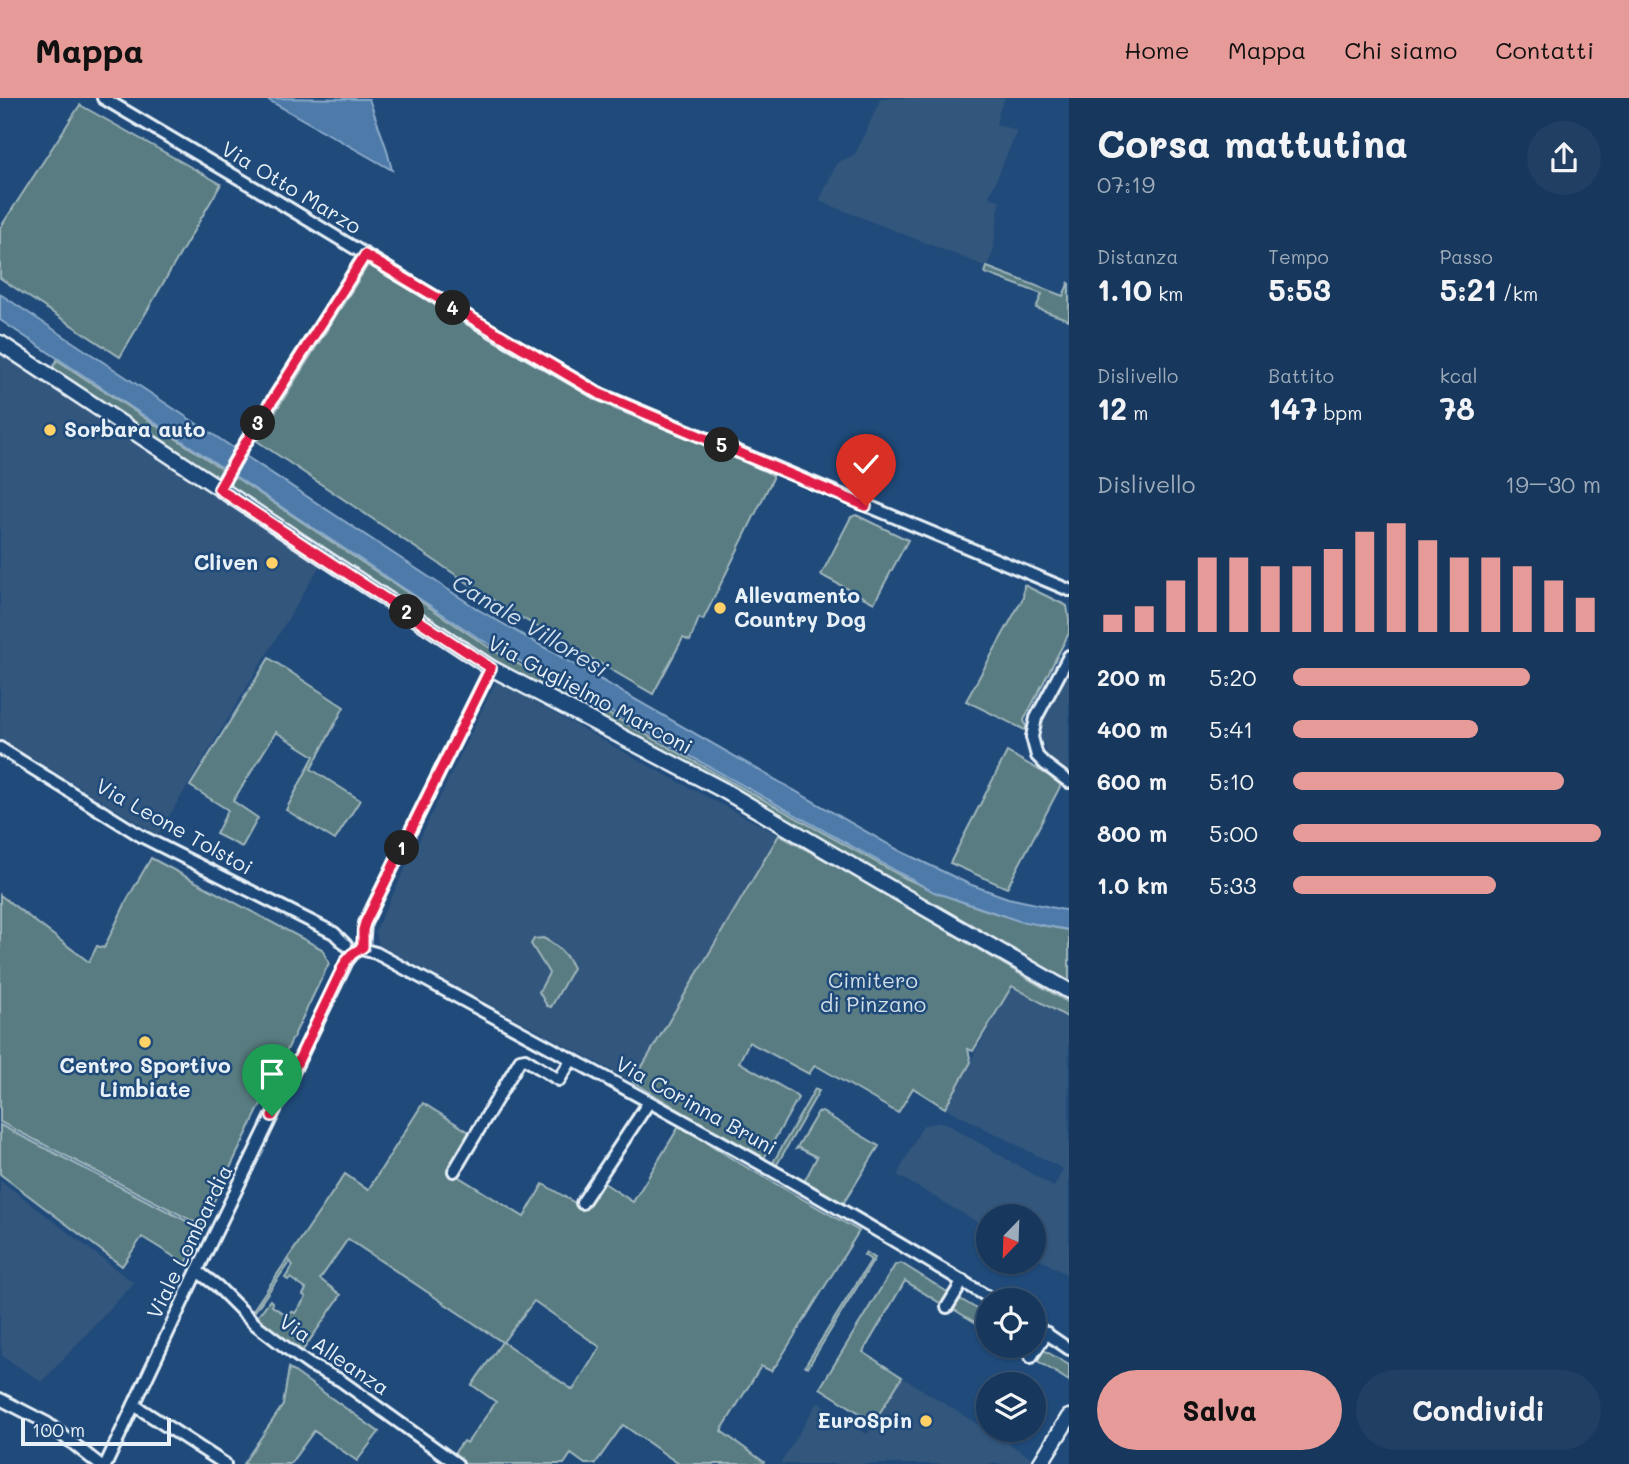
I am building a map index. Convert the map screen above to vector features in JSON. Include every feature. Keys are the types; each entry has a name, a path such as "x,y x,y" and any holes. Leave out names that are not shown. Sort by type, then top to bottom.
{"street":[{"name":"Via Otto Marzo","path":"103,98 600,394 1069,590"},
{"path":"222,483 365,255"},
{"name":"Via Guglielmo Marconi","path":"0,343 222,483 491,668 723,790 1069,991"},
{"path":"1069,656 1036,718 1032,737 1037,756 1069,782"},
{"path":"355,942 491,668"},
{"name":"Via Leone Tolstoi","path":"0,748 141,836 355,942"},
{"name":"Via Corinna Bruni","path":"355,942 649,1102 976,1290"},
{"name":"Viale Lombardia","path":"106,1464 355,942"},
{"path":"454,1171 520,1060 525,1059 559,1080 572,1059"},
{"path":"582,1203 649,1102"},
{"name":"Via Alleanza","path":"197,1271 217,1286 255,1324 301,1359 340,1380 457,1464"},
{"path":"947,1307 962,1282"},
{"path":"1047,1333 1069,1349"},
{"path":"0,1399 47,1423 99,1464"},
{"path":"134,1405 225,1464"},
{"path":"1040,1464 1069,1417"}],"shaded area":[{"path":"265,98 369,99 392,170"},
{"path":"881,98 1005,98 996,124 1017,131 989,197 1000,200 993,252 987,267 819,201 837,163 855,154"},
{"name":"Canale Villoresi","path":"0,294 479,610 902,852 969,884 1008,898 1069,911 1069,930 1019,921 934,892 480,639 0,320"},
{"path":"0,354 321,564 158,835 0,739"},
{"path":"1069,672 1069,772 1048,757 1038,730"},
{"path":"496,681 779,835 633,1082 379,945 375,931"},
{"path":"1012,985 1069,1018 1069,1276 1046,1263 1046,1204 976,1204 976,1221 897,1175 923,1125 944,1122 1054,1187 1063,1169 945,1108"},
{"path":"0,1180 134,1283 42,1382 2,1356"},
{"path":"902,1377 976,1423 976,1442 1006,1442 1032,1458 1029,1464 780,1464 818,1402 867,1434"}],"green space":[{"path":"80,105 221,184 120,357 0,278 0,228"},
{"path":"368,265 615,409 773,475 703,620 699,618 690,641 683,638 653,694 505,608 257,441"},
{"path":"987,267 1063,296 1069,282 1069,320 1036,308 1042,294 985,273"},
{"path":"57,360 225,471 219,480 55,372 52,369"},
{"path":"229,473 493,650 905,878 986,910 1069,930 1069,983 504,669 224,487"},
{"path":"856,515 908,540 874,603 821,575 851,517"},
{"path":"1024,585 1067,606 1069,619 1069,633 1024,720 1027,731 966,701 1023,598"},
{"path":"269,658 344,707 311,769 360,800 335,840 286,810 314,756 276,732 233,801 258,818 242,847 216,834 228,810 190,786"},
{"path":"1007,752 1062,783 1007,888 950,863"},
{"name":"Cimitero di Pinzano","path":"779,835 848,872 1069,1003 1069,1018 1012,986 973,1051 968,1049 971,1062 945,1108 913,1088 898,1113 815,1065 809,1074 749,1042 739,1062 798,1098 763,1160 633,1082"},
{"name":"Centro Sportivo Limbiate","path":"151,858 322,949 329,963 202,1226 0,1122 0,895 89,962 97,946 104,948"},
{"path":"543,938 561,950 573,968 551,1007 547,1006 539,992 549,973 531,944 534,939"},
{"path":"815,1089 819,1091 775,1168 771,1166"},
{"path":"423,1103 469,1132 451,1172 524,1217 543,1184 582,1207 604,1183 633,1202 680,1125 734,1160 859,1231 777,1364 771,1371 761,1366 721,1431 764,1462 763,1464 679,1464 623,1425 595,1464 585,1464 571,1454 564,1464 467,1464 453,1455 463,1441 467,1443 496,1402 472,1385 502,1342 348,1239 320,1279 341,1295 301,1353 255,1320 270,1300 272,1306 288,1316 291,1311 295,1313 306,1297 303,1295 306,1289 290,1278 285,1278 293,1266 290,1261 251,1317 249,1316 345,1174 368,1190","holes":["534,1301 600,1347 573,1390 503,1342"]},
{"path":"818,1112 879,1146 843,1204 804,1182 817,1157 796,1149"},
{"path":"0,1125 202,1229 186,1264 142,1237 122,1266 0,1174"},
{"path":"866,1252 875,1258 808,1367 805,1366 871,1260 864,1255"},
{"path":"901,1263 949,1293 943,1305 905,1281 863,1352 902,1377 874,1422 820,1388 895,1265"},
{"path":"960,1299 976,1308 976,1323 953,1309"},
{"path":"1046,1351 1069,1365 1069,1381 1036,1360 1046,1358"},
{"path":"289,1368 379,1432 357,1461 314,1431 290,1464 243,1464 283,1405"}],"place":[{"name":"Sorbara auto","path":"50,430"},
{"name":"Cliven","path":"272,563"},
{"name":"Allevamento Country Dog","path":"720,608"},
{"name":"Centro Sportivo Limbiate","path":"145,1042"},
{"name":"EuroSpin","path":"926,1421"}],"route":[{"path":"272,1116 346,961 363,947 365,923 491,668 219,489 365,255 600,394 866,506"}]}
